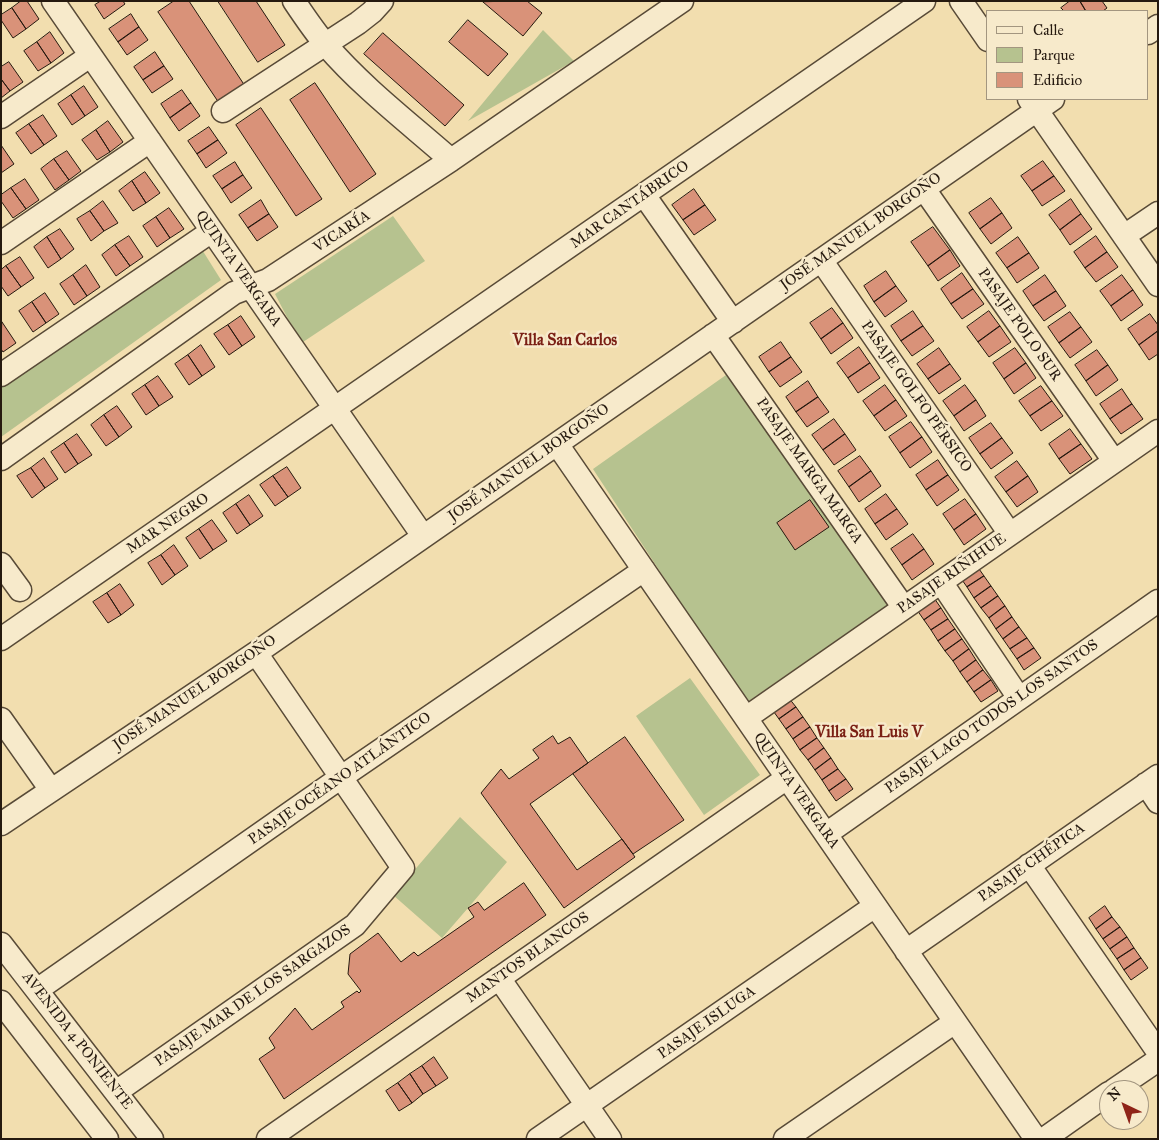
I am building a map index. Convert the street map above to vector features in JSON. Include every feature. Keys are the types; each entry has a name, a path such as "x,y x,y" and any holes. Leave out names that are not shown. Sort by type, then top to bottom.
{"street":[{"name":"QUINTA VERGARA","path":"52,1 423,536"},
{"path":"294,1 311,27 340,60 451,160"},
{"path":"222,111 358,23 382,1"},
{"name":"VICARÍA","path":"1,459 234,293 268,280 451,160 682,1"},
{"name":"MAR CANTÁBRICO","path":"335,409 924,1"},
{"path":"961,1 986,37"},
{"path":"1,117 90,56"},
{"path":"1039,103 1124,236 1158,285"},
{"name":"JOSÉ MANUEL BORGOÑO","path":"1,824 256,653 733,322 924,189 1039,103"},
{"path":"1,243 150,141"},
{"name":"PASAJE POLO SUR","path":"924,189 1114,461"},
{"path":"644,195 733,322"},
{"path":"1124,236 1158,213"},
{"path":"1,375 212,231"},
{"name":"PASAJE GOLFO PÉRSICO","path":"821,260 1010,534"},
{"name":"PASAJE MARGA MARGA","path":"713,335 904,608"},
{"name":"MAR NEGRO","path":"1,639 335,409"},
{"name":"PASAJE RIÑIHUE","path":"746,718 1158,430"},
{"name":"QUINTA VERGARA","path":"557,444 1036,1139"},
{"path":"1,564 20,590"},
{"name":"PASAJE OCÉANO ATLÁNTICO","path":"37,990 340,778 644,570"},
{"path":"941,582 1020,698"},
{"name":"PASAJE LAGO TODOS LOS SANTOS","path":"826,834 1158,601"},
{"path":"256,653 340,778"},
{"path":"1,719 52,790"},
{"name":"PASAJE MAR DE LOS SARGAZOS","path":"116,1092 355,925 403,868 340,778"},
{"name":"MANTOS BLANCOS","path":"268,1139 787,778"},
{"name":"PASAJE CHÉPICA","path":"906,951 1029,865 1154,787"},
{"path":"1029,865 1158,1052"},
{"name":"PASAJE ISLUGA","path":"538,1139 876,906"},
{"name":"AVENIDA 4 PONIENTE","path":"1,944 152,1139"},
{"path":"499,978 610,1139"},
{"path":"1,1002 107,1139"},
{"path":"785,1139 955,1022"},
{"path":"1129,1080 1158,1060"},
{"path":"1044,1139 1099,1100"}],"green space":[{"path":"543,30 574,61 468,121"},
{"path":"393,216 425,261 303,342 275,294"},
{"path":"201,248 221,280 1,437 1,384"},
{"path":"726,375 889,604 746,703 593,469"},
{"path":"690,678 760,775 704,815 636,716"},
{"path":"460,817 507,862 442,938 393,895"}],"building":[{"path":"21,1 27,1 39,19 26,29 12,8"},
{"path":"101,1 123,1 125,4 104,19 95,5"},
{"path":"174,1 189,1 245,86 219,103 158,12"},
{"path":"218,1 256,1 285,45 258,62"},
{"path":"527,1 542,13 523,36 483,2"},
{"path":"1070,1 1080,1 1085,10 1063,10 1061,8"},
{"path":"1080,1 1102,1 1107,8 1104,10 1085,10"},
{"path":"12,8 26,29 13,38 1,20 1,15"},
{"path":"131,14 139,27 118,42 109,29"},
{"path":"468,20 508,54 488,76 449,42"},
{"path":"139,27 148,40 127,55 118,42"},
{"path":"50,32 64,53 51,63 37,42"},
{"path":"383,33 464,105 445,126 364,54"},
{"path":"37,42 51,63 38,71 24,51"},
{"path":"155,52 164,66 143,80 134,67"},
{"path":"9,62 23,82 10,91 1,79 1,67"},
{"path":"164,66 173,79 152,93 143,80"},
{"path":"1,79 10,91 1,98"},
{"path":"315,83 376,174 350,192 290,100"},
{"path":"84,86 98,107 85,116 71,95"},
{"path":"182,90 191,103 170,118 161,104"},
{"path":"71,95 85,116 72,125 58,104"},
{"path":"191,103 200,116 179,131 170,118"},
{"path":"261,108 322,199 296,216 236,125"},
{"path":"43,115 57,136 44,145 29,124"},
{"path":"108,121 123,142 110,152 96,130"},
{"path":"29,124 44,145 31,154 16,133"},
{"path":"209,127 218,140 197,154 188,141"},
{"path":"96,130 110,152 97,160 82,140"},
{"path":"218,140 227,153 206,168 197,154"},
{"path":"1,145 14,164 1,173"},
{"path":"67,151 81,171 69,180 54,159"},
{"path":"54,159 69,180 55,190 41,169"},
{"path":"1043,161 1054,176 1032,191 1021,176"},
{"path":"235,162 243,175 222,189 213,176"},
{"path":"145,172 160,193 146,203 132,181"},
{"path":"243,175 252,188 231,203 222,189"},
{"path":"1054,176 1065,191 1042,206 1032,191"},
{"path":"25,179 39,200 26,209 11,188"},
{"path":"132,181 146,203 133,211 119,191"},
{"path":"11,188 26,209 13,218 1,201 1,195"},
{"path":"694,189 705,205 683,220 672,205"},
{"path":"991,198 1002,213 980,229 969,213"},
{"path":"1071,199 1081,214 1060,230 1049,215"},
{"path":"261,200 269,214 248,228 239,215"},
{"path":"103,201 118,223 104,231 90,211"},
{"path":"705,205 716,220 694,235 683,220"},
{"path":"169,208 184,229 170,238 156,217"},
{"path":"90,211 104,231 91,241 77,219"},
{"path":"1002,213 1012,228 991,244 980,229"},
{"path":"269,214 278,227 257,241 248,228"},
{"path":"1081,214 1092,229 1070,245 1060,230"},
{"path":"156,217 170,238 157,247 143,226"},
{"path":"933,227 950,250 928,266 911,242"},
{"path":"60,229 74,249 61,259 47,237"},
{"path":"129,236 143,257 130,266 115,245"},
{"path":"1096,236 1107,252 1085,268 1074,252"},
{"path":"47,237 61,259 48,268 34,247"},
{"path":"1018,237 1029,253 1007,268 996,253"},
{"path":"115,245 130,266 116,276 102,255"},
{"path":"950,250 960,266 938,281 928,266"},
{"path":"1107,252 1118,267 1096,282 1085,268"},
{"path":"1029,253 1039,268 1017,283 1007,268"},
{"path":"20,257 34,278 21,287 6,266"},
{"path":"86,265 100,287 87,296 73,275"},
{"path":"6,266 21,287 8,296 1,286 1,270"},
{"path":"886,271 896,286 874,302 864,286"},
{"path":"962,273 973,289 951,304 941,289"},
{"path":"73,275 87,296 74,305 60,284"},
{"path":"1045,275 1056,291 1033,306 1023,291"},
{"path":"1122,275 1133,290 1111,306 1100,291"},
{"path":"896,286 907,301 885,317 874,302"},
{"path":"973,289 984,304 962,319 951,304"},
{"path":"1133,290 1143,305 1121,321 1111,306"},
{"path":"1056,291 1066,306 1044,321 1033,306"},
{"path":"45,293 59,314 46,323 32,302"},
{"path":"32,302 46,323 33,332 19,311"},
{"path":"832,308 843,323 821,339 810,323"},
{"path":"913,311 923,326 901,341 891,326"},
{"path":"989,311 1000,326 978,342 967,327"},
{"path":"1070,312 1081,327 1059,343 1048,327"},
{"path":"1150,314 1158,325 1158,331 1139,345 1128,329"},
{"path":"241,316 255,337 242,346 228,325"},
{"path":"2,322 16,343 3,352 1,349"},
{"path":"843,323 853,338 831,354 821,339"},
{"path":"228,325 242,346 229,355 214,334"},
{"path":"923,326 934,341 912,356 901,341"},
{"path":"1000,326 1011,342 989,357 978,342"},
{"path":"1081,327 1092,342 1070,358 1059,343"},
{"path":"1158,331 1158,354 1149,360 1139,345"},
{"path":"781,342 791,357 769,372 759,357"},
{"path":"201,345 215,367 202,376 188,355"},
{"path":"859,347 870,363 848,378 837,363"},
{"path":"939,348 950,364 928,379 917,364"},
{"path":"1015,348 1026,363 1004,379 993,363"},
{"path":"1097,350 1108,365 1086,381 1075,365"},
{"path":"188,355 202,376 189,385 175,364"},
{"path":"791,357 802,372 780,387 769,372"},
{"path":"870,363 880,378 858,393 848,378"},
{"path":"1026,363 1036,378 1014,394 1004,379"},
{"path":"950,364 961,379 939,394 928,379"},
{"path":"1108,365 1118,380 1096,396 1086,381"},
{"path":"158,376 173,397 159,406 145,385"},
{"path":"808,381 818,397 796,412 786,397"},
{"path":"145,385 159,406 146,415 132,394"},
{"path":"885,385 896,400 874,416 863,401"},
{"path":"965,385 976,400 954,416 943,401"},
{"path":"1041,386 1052,401 1030,416 1019,401"},
{"path":"1122,389 1132,404 1110,419 1100,404"},
{"path":"818,397 829,412 807,427 796,412"},
{"path":"896,400 907,416 885,431 874,416"},
{"path":"976,400 986,416 964,431 954,416"},
{"path":"1052,401 1063,416 1041,431 1030,416"},
{"path":"1132,404 1143,419 1121,434 1110,419"},
{"path":"117,406 132,427 119,437 104,415"},
{"path":"104,415 119,437 106,446 91,425"},
{"path":"834,419 845,434 823,450 812,435"},
{"path":"911,422 922,437 900,453 889,437"},
{"path":"991,423 1002,438 980,454 969,438"},
{"path":"1070,429 1081,444 1059,459 1049,444"},
{"path":"77,434 92,455 78,464 64,443"},
{"path":"845,434 856,450 834,465 823,450"},
{"path":"922,437 932,452 910,468 900,453"},
{"path":"1002,438 1013,453 991,469 980,454"},
{"path":"64,443 78,464 65,473 51,452"},
{"path":"1081,444 1092,459 1070,474 1059,459"},
{"path":"860,456 871,471 849,487 838,471"},
{"path":"44,458 58,479 45,488 31,468"},
{"path":"938,460 948,475 926,490 916,475"},
{"path":"1017,461 1028,476 1006,492 995,477"},
{"path":"287,467 301,488 288,497 273,476"},
{"path":"31,468 45,488 32,498 17,476"},
{"path":"871,471 881,486 859,502 849,487"},
{"path":"948,475 959,490 937,506 926,490"},
{"path":"273,476 288,497 275,506 260,485"},
{"path":"1028,476 1038,492 1017,507 1006,492"},
{"path":"886,494 897,509 875,524 865,509"},
{"path":"249,495 263,516 250,525 236,504"},
{"path":"965,499 976,514 954,530 943,514"},
{"path":"810,500 829,527 795,550 777,523"},
{"path":"236,504 250,525 237,534 223,513"},
{"path":"897,509 908,524 886,540 875,524"},
{"path":"976,514 986,529 964,545 954,530"},
{"path":"212,520 227,541 213,550 199,529"},
{"path":"199,529 213,550 200,559 186,538"},
{"path":"913,534 924,549 902,565 891,549"},
{"path":"174,545 188,566 175,575 161,555"},
{"path":"924,549 934,564 912,580 902,565"},
{"path":"161,555 175,575 162,585 148,563"},
{"path":"977,566 984,576 967,587 960,577"},
{"path":"984,576 991,586 974,598 967,587"},
{"path":"120,584 134,605 121,615 107,593"},
{"path":"991,586 998,596 981,608 974,598"},
{"path":"107,593 121,615 108,623 93,602"},
{"path":"998,596 1005,606 989,618 981,608"},
{"path":"934,598 941,608 924,620 917,610"},
{"path":"1005,606 1012,617 996,629 989,618"},
{"path":"941,608 948,619 931,630 924,620"},
{"path":"1012,617 1019,627 1003,639 996,629"},
{"path":"948,619 955,629 938,641 931,630"},
{"path":"1019,627 1027,638 1010,649 1003,639"},
{"path":"955,629 962,639 945,651 938,641"},
{"path":"1027,638 1034,648 1017,659 1010,649"},
{"path":"962,639 969,649 953,661 945,651"},
{"path":"1034,648 1041,658 1024,670 1017,659"},
{"path":"969,649 976,660 960,672 953,661"},
{"path":"976,660 983,670 967,682 960,672"},
{"path":"983,670 991,680 974,692 967,682"},
{"path":"991,680 998,691 981,702 974,692"},
{"path":"788,697 796,707 779,719 771,708"},
{"path":"796,707 803,717 786,729 779,719"},
{"path":"803,717 810,727 793,739 786,729"},
{"path":"810,727 817,738 800,750 793,739"},
{"path":"553,736 558,744 570,737 588,763 530,804 577,870 622,839 635,857 564,908 481,793 501,769 509,779 539,758 533,750"},
{"path":"625,737 684,820 633,854 573,774"},
{"path":"817,738 824,748 808,760 800,750"},
{"path":"824,748 831,758 815,770 808,760"},
{"path":"831,758 838,769 822,780 815,770"},
{"path":"838,769 846,779 829,791 822,780"},
{"path":"846,779 853,789 836,801 829,791"},
{"path":"524,883 546,915 284,1099 259,1059 275,1048 269,1038 295,1008 312,1030 344,1007 341,1002 357,991 359,993 361,991 348,974 350,954 378,933 401,962 414,952 418,956 474,917 468,908 478,902 484,910"},
{"path":"1105,906 1112,917 1096,929 1089,918"},
{"path":"1112,917 1120,927 1103,939 1096,929"},
{"path":"1120,927 1127,937 1110,949 1103,939"},
{"path":"1127,937 1134,948 1117,959 1110,949"},
{"path":"1134,948 1141,958 1124,970 1117,959"},
{"path":"1141,958 1148,968 1131,980 1124,970"},
{"path":"434,1057 448,1078 436,1086 422,1066"},
{"path":"422,1066 436,1086 423,1094 410,1074"},
{"path":"410,1074 423,1094 412,1103 398,1083"},
{"path":"398,1083 412,1103 399,1111 386,1091"}],"district":[{"name":"Villa San Carlos","path":"565,341"},
{"name":"Villa San Luis V","path":"869,733"}]}
